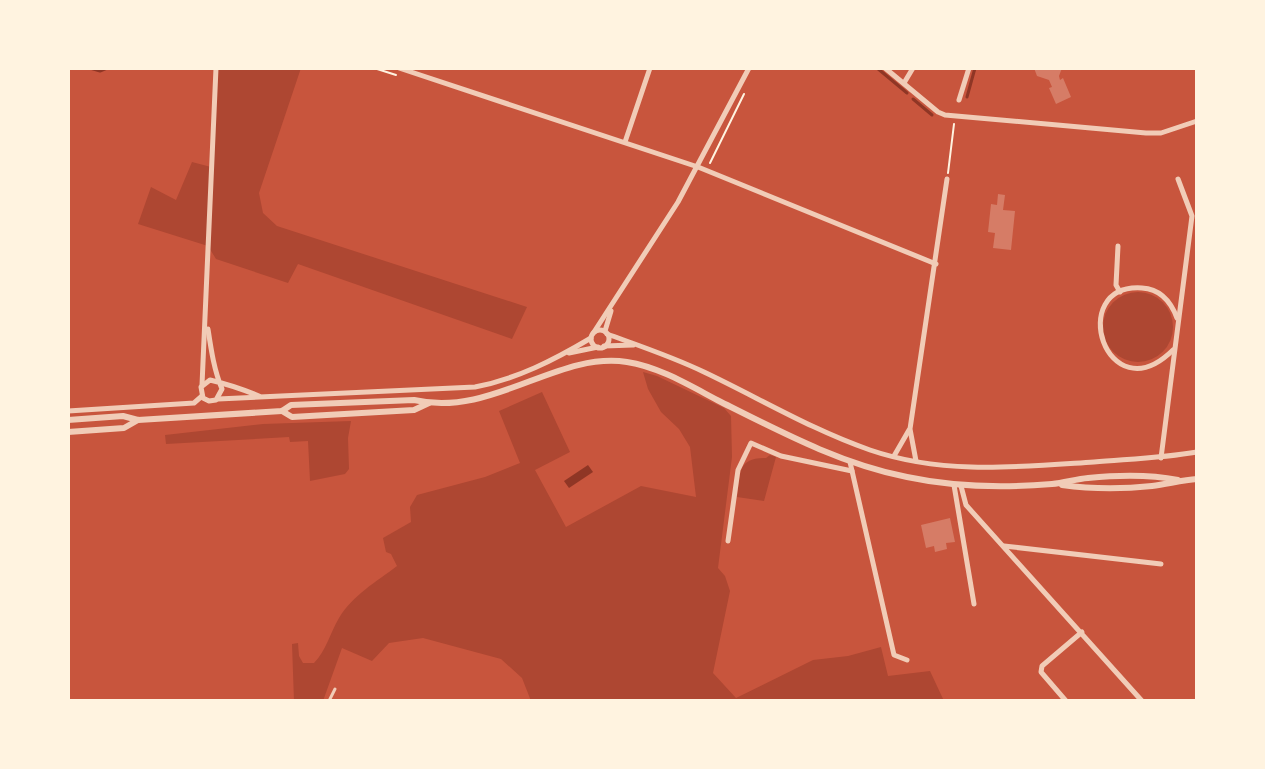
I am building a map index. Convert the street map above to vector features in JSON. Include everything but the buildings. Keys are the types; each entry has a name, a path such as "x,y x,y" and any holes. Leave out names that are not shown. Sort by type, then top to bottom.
{"street":[{"path":"202,416 216,68"},
{"path":"399,68 698,167 936,264"},
{"path":"625,142 650,68"},
{"path":"68,411 194,403 203,397 233,400 260,396 475,387 501,382 564,354 592,335 612,306 672,213 749,68"},
{"path":"885,68 938,112 955,116 1146,133 1161,133 1197,121"},
{"path":"904,83 913,68"},
{"path":"959,100 969,68"},
{"path":"916,461 910,429 947,179"},
{"path":"1161,458 1192,216 1178,179"},
{"path":"1118,246 1116,285 1120,292"},
{"path":"1174,349 1150,366 1135,368 1121,364 1109,355 1101,343 1099,328 1101,314 1108,301 1120,292 1134,288 1149,289 1162,295 1172,305 1177,319"},
{"path":"601,347 609,341 606,332 612,306"},
{"path":"206,320 222,389 217,400 219,414"},
{"path":"592,335 606,332 702,371 837,437 916,461 960,468 1016,468 1161,458 1197,452"},
{"path":"592,335 593,344 601,347"},
{"path":"564,354 601,347 638,345"},
{"path":"68,420 123,416 138,420 282,411 291,405 414,400 429,403 489,397 583,365 625,361 670,376 779,431 850,462 905,477 957,485 1054,484 1098,488 1155,486 1197,479"},
{"path":"202,385 210,380 229,383 260,396"},
{"path":"282,411 292,417 414,410 429,403"},
{"path":"68,432 124,428 138,420"},
{"path":"893,456 910,429"},
{"path":"728,541 738,470 751,443 781,456 852,471"},
{"path":"850,462 894,655 907,660"},
{"path":"957,485 966,505 1142,701"},
{"path":"957,485 974,604"},
{"path":"1004,546 1161,564"},
{"path":"1066,701 1041,672 1042,666 1082,632"}],"lane":[{"path":"329,701 335,689"}],"path":[{"path":"374,68 404,78"},
{"path":"698,167 710,163 745,92"},
{"path":"947,179 955,116"}],"shaded area":[{"path":"217,68 301,68 259,193 263,213 277,226 527,307 512,339 298,264 288,283 216,259 208,246 138,224 151,187 176,200 192,162 211,167"},
{"path":"1138,292 1163,302 1173,327 1163,352 1138,362 1113,352 1103,327 1113,302"},
{"path":"643,372 724,408 731,416 732,457 718,568 725,576 730,591 713,673 736,698 813,660 848,656 881,647 888,676 930,671 944,701 531,701 522,678 501,659 423,638 389,643 372,661 342,648 323,701 294,701 292,644 298,643 303,663 314,663 351,602 397,566 391,554 386,552 383,538 411,522 410,507 417,495 485,477 520,463 499,411 542,392 570,452 535,470 566,527 641,486 696,497 690,447 679,429 661,412 648,389"},
{"path":"351,421 349,469 345,474 310,481 308,441 290,442 289,437 166,444 165,435 263,424"},
{"path":"770,455 776,457 764,501 737,497 740,474 745,464"},
{"path":"588,465 593,472 569,488 564,481"}],"waterway":[{"path":"90,68 100,71 107,68"},
{"path":"877,68 907,93"},
{"path":"967,97 975,68"},
{"path":"913,99 932,115"}]}
